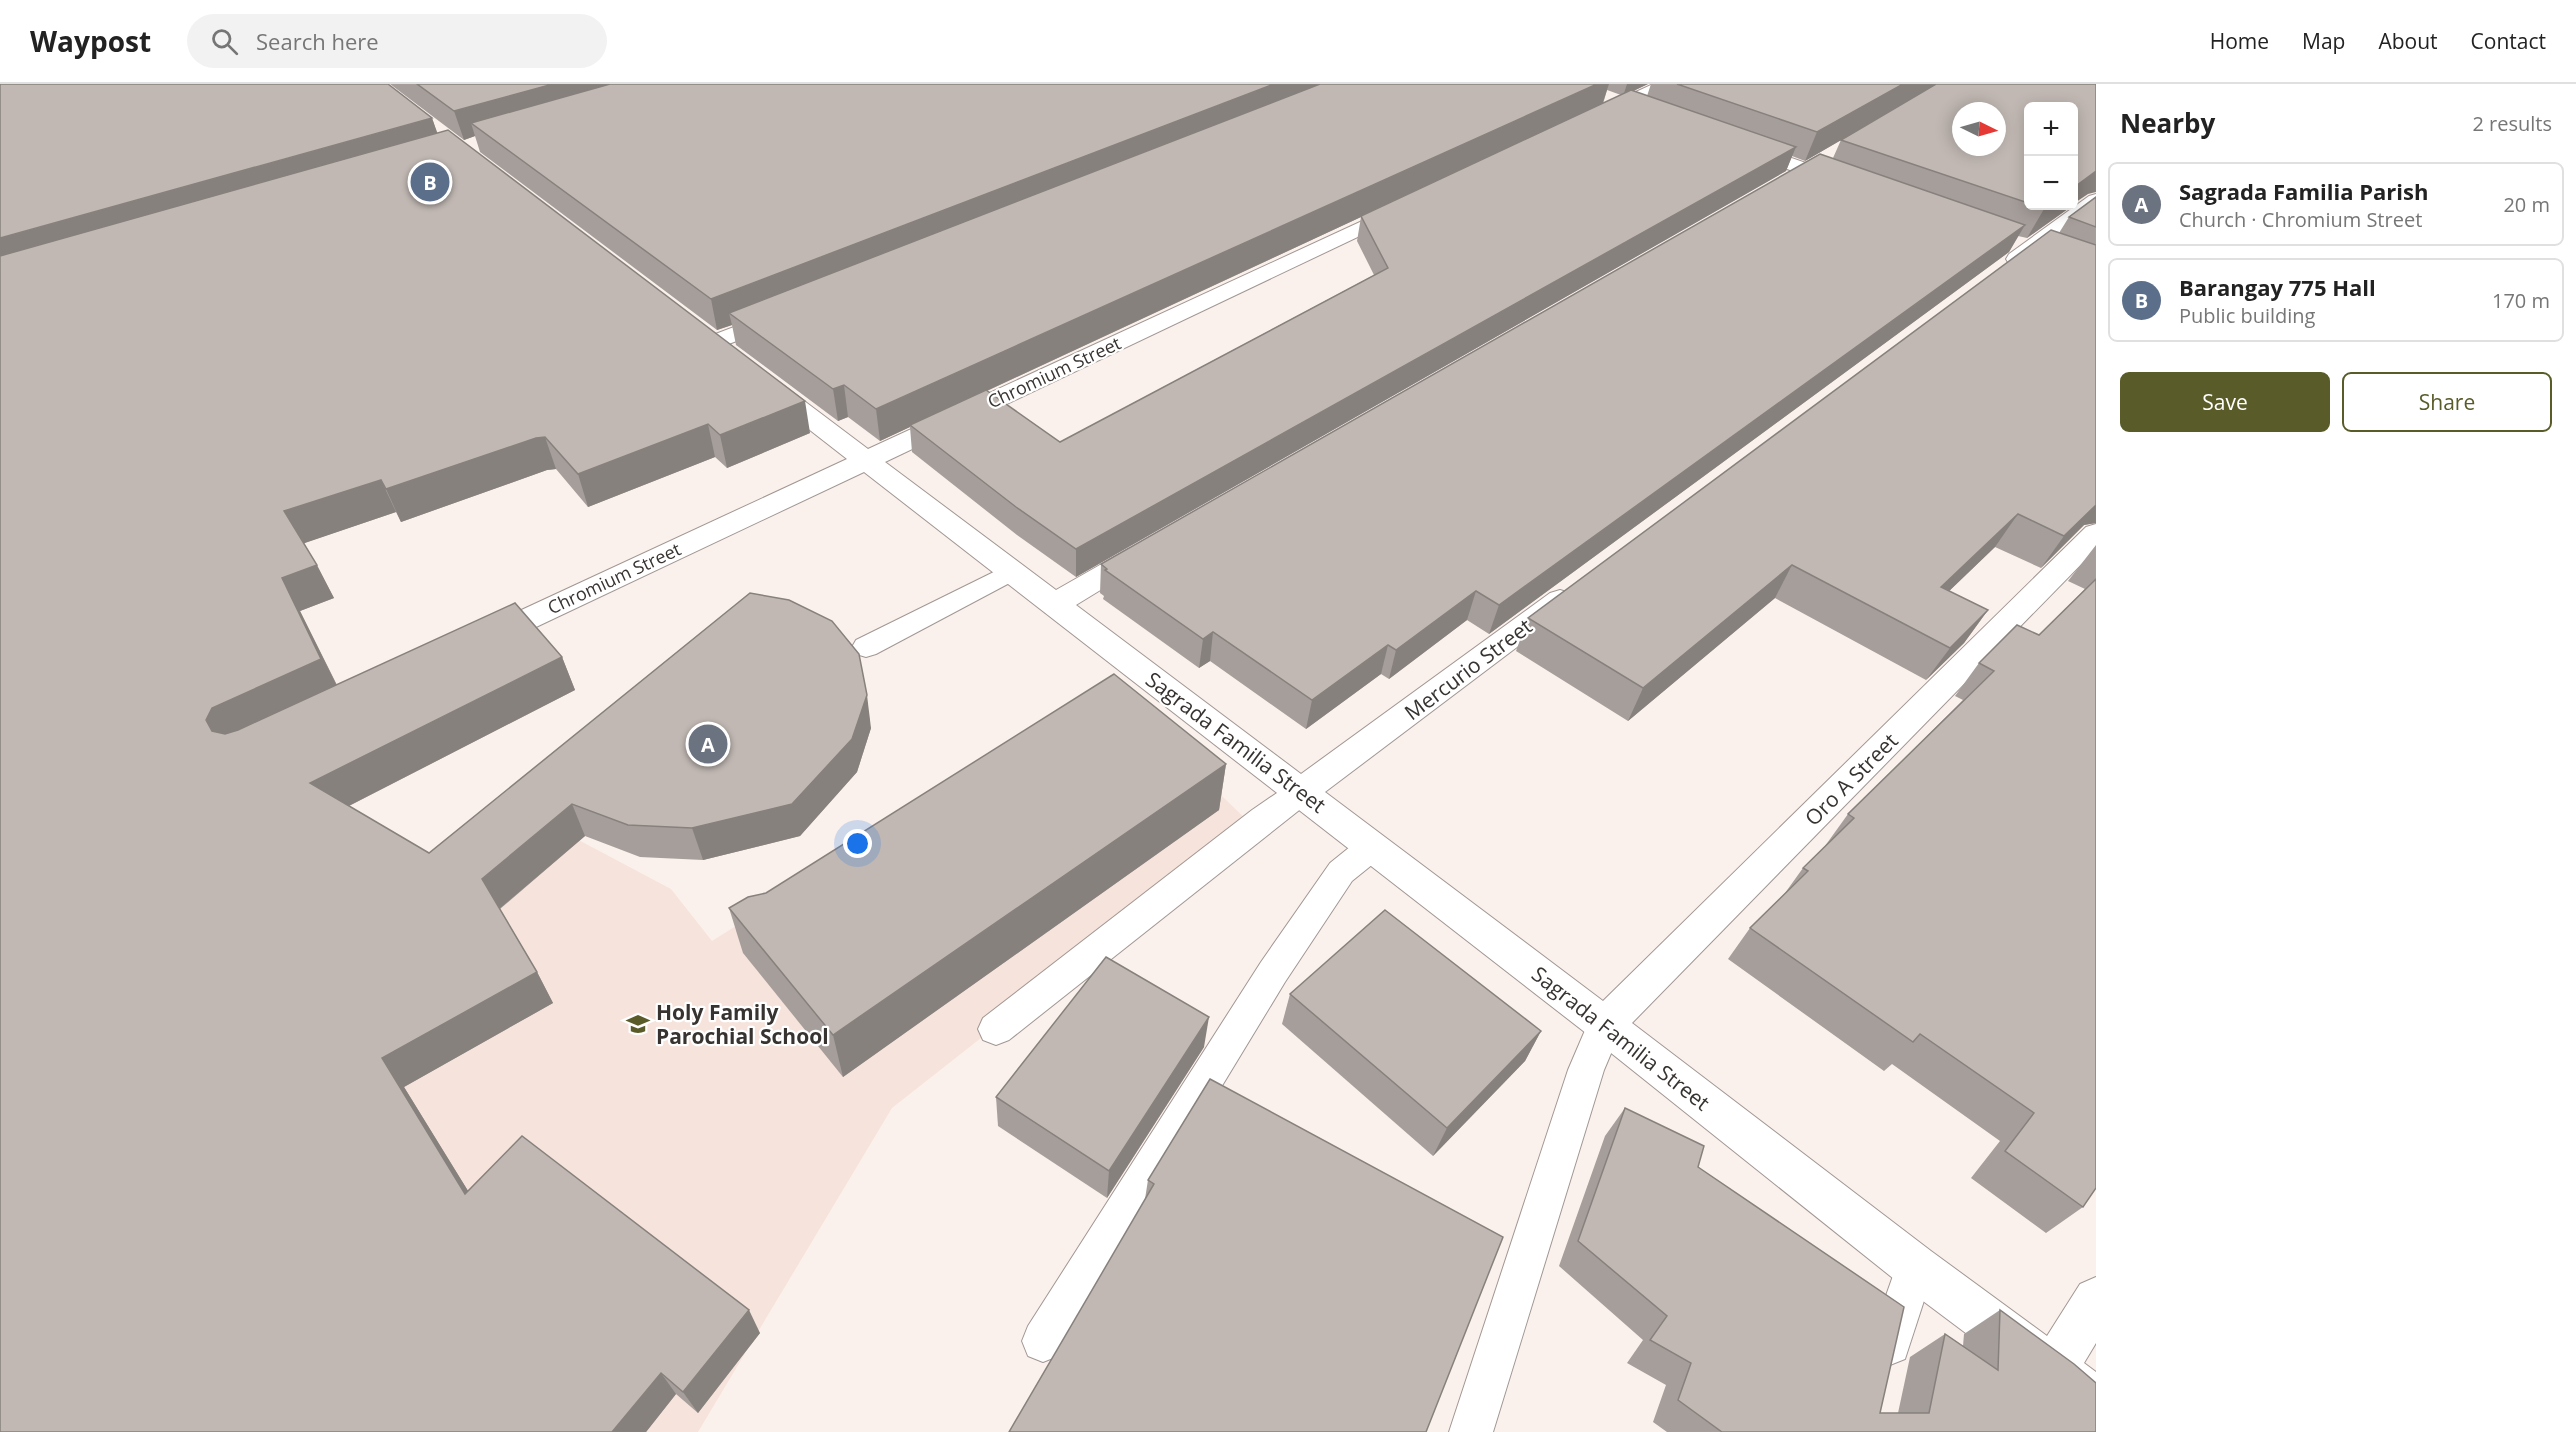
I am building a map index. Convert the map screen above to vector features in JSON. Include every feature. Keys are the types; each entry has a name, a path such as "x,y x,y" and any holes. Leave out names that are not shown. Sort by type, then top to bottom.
{"street":[{"path":"1581,125 1635,108 1666,84"},
{"path":"1595,94 1635,108"},
{"path":"1732,143 1863,190"},
{"path":"1786,182 1837,153"},
{"path":"2001,271 2096,200"},
{"name":"Chromium Street","path":"460,651 1418,201"},
{"path":"713,343 790,312"},
{"name":"Sagrada Familia Street","path":"685,321 1302,792 1915,1267 2096,1401"},
{"name":"Oro A Street","path":"1605,1026 2096,532"},
{"path":"1054,604 1158,544"},
{"name":"Mercurio Street","path":"1302,792 1580,586"},
{"path":"2054,1369 2096,1300"}],"lane":[{"path":"866,647 1012,571"},
{"path":"1122,695 1149,676"},
{"path":"996,1029 1263,819 1302,792"},
{"path":"1043,1341 1272,972 1341,872 1372,847"},
{"path":"1471,1432 1586,1071 1605,1026"},
{"path":"1882,1378 1889,1345 1915,1267"}],"shaded area":[{"name":"Holy Family Parochial School","path":"1111,689 1252,825 892,1108 698,1432 493,1432 116,1165 522,810 671,889 712,941"}],"building":[{"path":"0,84 388,84 432,118 0,238"},
{"path":"417,84 553,84 454,111"},
{"path":"610,84 1274,84 711,299 471,123"},
{"path":"1320,84 1597,84 876,409 844,385 833,389 729,313"},
{"path":"1677,84 1903,84 1817,132"},
{"path":"1936,84 2096,84 2096,171 2078,184 2078,102 2024,102 2024,202 1841,140"},
{"path":"1631,90 1796,147 1076,549 1016,507 910,425 986,390 1060,442 1388,268 1361,216"},
{"path":"448,130 805,401 720,435 708,424 578,474 545,437 536,438 386,489 381,480 284,511 317,565 282,578 321,659 212,708 206,720 212,731 225,734 238,730 515,603 562,657 310,783 429,853 750,593 789,600 832,621 859,654 867,695 852,739 792,804 692,828 628,825 572,804 482,879 537,972 382,1058 465,1194 522,1136 749,1310 683,1392 661,1373 612,1432 0,1432 0,256"},
{"path":"1820,154 2025,225 1499,605 1476,591 1396,650 1388,645 1312,700 1213,632 1203,639 1105,570 1107,569 1101,564"},
{"path":"2096,197 2096,227 2069,217"},
{"path":"2051,230 2096,245 2096,505 2064,536 2018,514 1941,587 1988,610 1950,648 1792,565 1643,688 1528,618"},
{"path":"2096,579 2096,1188 2083,1207 2005,1151 2034,1113 1920,1034 1913,1042 1750,928 1808,871 1803,868 1854,818 1848,814 1994,671 1979,663 2017,625 2039,635"},
{"path":"1114,674 1226,764 833,1035 729,908 748,897 766,893"},
{"path":"1385,910 1541,1031 1447,1128 1290,994"},
{"path":"1106,957 1209,1017 1109,1171 996,1097"},
{"path":"1210,1079 1503,1237 1426,1432 1009,1432 1154,1184 1148,1180"},
{"path":"1625,1108 1704,1146 1698,1167 1904,1307 1880,1413 1929,1413 1945,1334 1998,1370 2000,1310 2074,1364 2096,1383 2096,1432 1722,1432 1678,1400 1691,1363 1650,1340 1667,1316 1578,1241"}],"place":[{"name":"Barangay 775 Hall","path":"430,182"},
{"name":"Sagrada Familia Parish","path":"708,744"},
{"name":"Holy Family Parochial School","path":"638,1024"}]}
